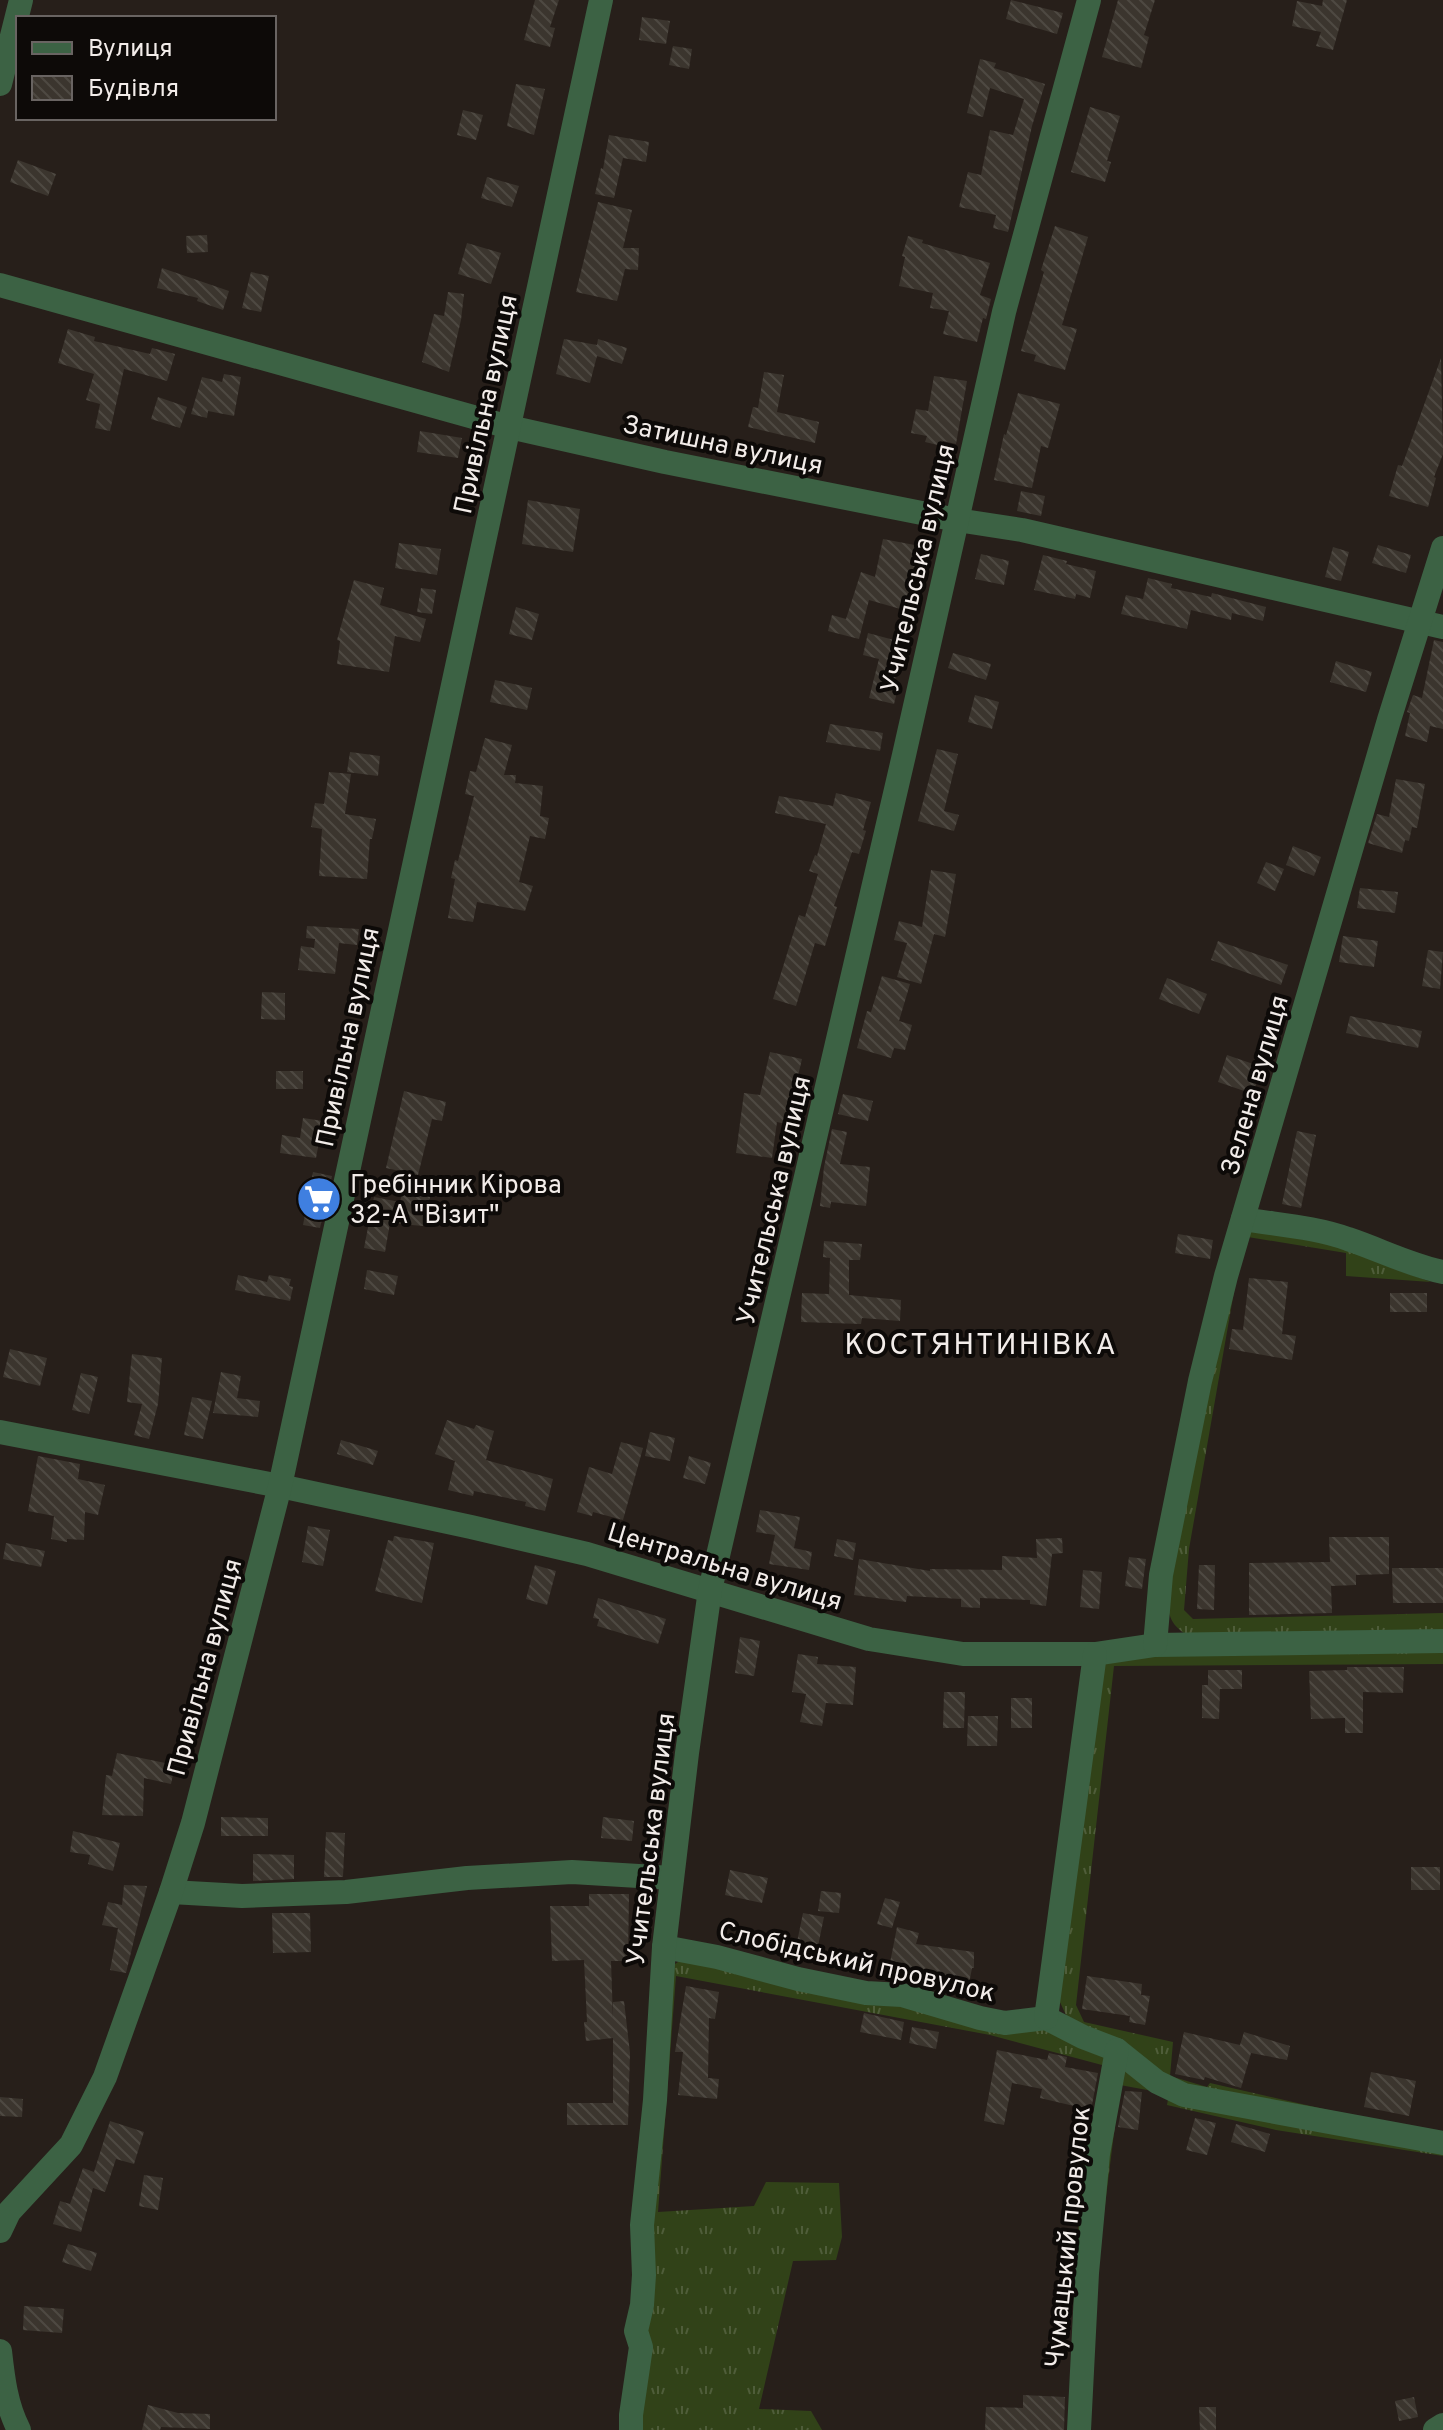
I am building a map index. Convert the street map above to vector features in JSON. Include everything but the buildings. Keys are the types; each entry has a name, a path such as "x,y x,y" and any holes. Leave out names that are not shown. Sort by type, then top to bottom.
{"street":[{"name":"Привільна вулиця","path":"0,2231 9,2212 71,2145 105,2077 193,1823 280,1486 601,0"},
{"name":"Учительська вулиця","path":"631,2430 641,2347 636,2331 644,2275 642,2225 655,2100 664,1947 710,1590 1004,312 1089,0"},
{"path":"0,84 16,20"},
{"name":"Затишна вулиця","path":"0,285 509,427 665,462 1022,530 1432,624"},
{"name":"Зелена вулиця","path":"1155,1645 1161,1575 1200,1381 1243,1219 1389,720 1432,624 1443,548"},
{"path":"1243,1219 1318,1230 1350,1239 1419,1267 1443,1272"},
{"name":"Центральна вулиця","path":"0,1432 280,1486 587,1554 869,1639 963,1654 1095,1654 1155,1645 1443,1641"},
{"path":"1095,1654 1046,2018 1117,2050 1157,2082 1184,2095 1443,2143"},
{"path":"171,1892 242,1896 346,1892 467,1878 572,1872 672,1878"},
{"name":"Слобідський провулок","path":"664,1947 866,1993 902,1995 1005,2023 1046,2018"},
{"name":"Чумацький провулок","path":"1079,2430 1085,2301 1098,2154 1117,2050"},
{"path":"0,2351 11,2416 19,2430"},
{"path":"1435,2430 1443,2425"}],"green space":[{"path":"1258,1227 1326,1239 1431,1282 1346,1276 1346,1253 1248,1237 1235,1286 1189,1549 1184,1610 1193,1619 1443,1613 1443,1633 1189,1636 1172,1620 1167,1596 1216,1355 1245,1233"},
{"path":"1443,1648 1443,1664 1114,1666 1076,2005 1084,2022 1173,2042 1170,2076 1207,2087 1210,2083 1429,2133 1178,2089 1066,2015 1059,2000 1100,1666 1109,1657"},
{"path":"695,1957 1049,2028 1107,2053 1069,2430 1081,2168 1098,2104 1102,2065 990,2035 676,1976 658,2212 754,2206 766,2182 839,2183 842,2237 836,2260 793,2261 759,2409 811,2411 822,2430 639,2430 669,1968"},
{"path":"1121,2065 1150,2081 1443,2146 1443,2156 1276,2130 1167,2105 1169,2094 1120,2085 1101,2237 1093,2271"}],"place":[{"name":"Гребінник Кірова 32-А \"Візит\"","path":"319,1199"}],"district":[{"name":"КОСТЯНТИНІВКА","path":"981,1344"}]}
